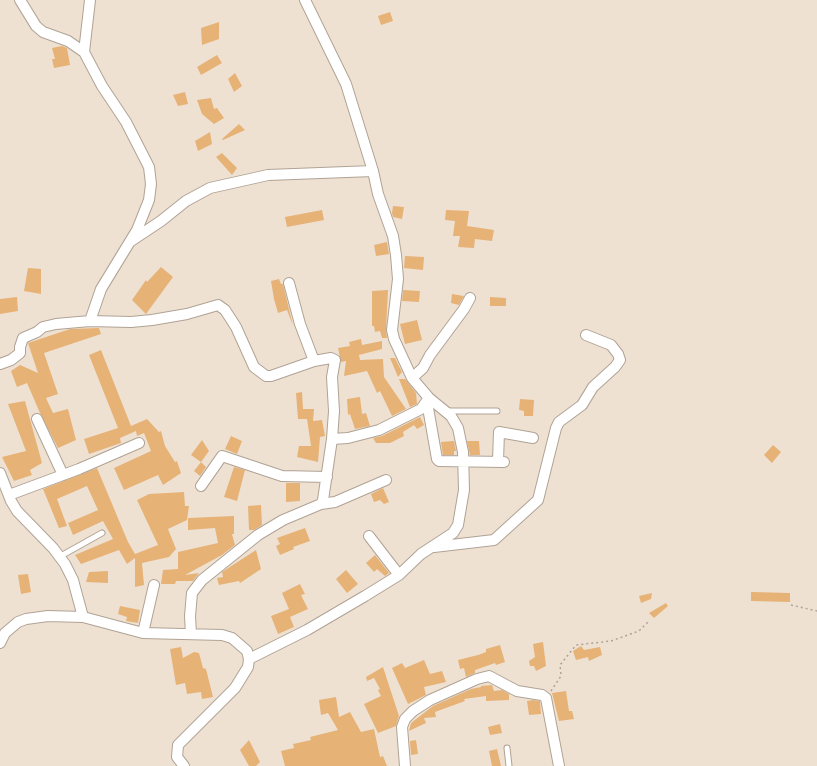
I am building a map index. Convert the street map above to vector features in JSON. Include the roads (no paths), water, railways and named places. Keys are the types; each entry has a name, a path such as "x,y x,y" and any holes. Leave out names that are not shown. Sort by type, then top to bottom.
{"street":[{"path":"20,0 36,26 43,32 68,41 84,52 102,86 126,122 149,167 151,184 149,200 131,241 101,289 90,321"},
{"path":"84,52 90,0"},
{"path":"249,659 307,630 399,574 421,554 453,533 458,524 464,490 463,460 458,428 454,420 445,411 428,400 412,378 392,334 398,279 393,236 378,194 373,171 346,84 305,0"},
{"path":"131,241 161,221 186,201 210,188 268,175 373,171"},
{"path":"289,282 300,324 314,361"},
{"path":"412,378 423,368 430,355 464,309 470,298"},
{"path":"0,364 12,360 20,353 23,338 37,332 43,327 56,324 90,321 131,322 152,320 187,314 218,305 225,310 236,327 254,367 266,376 314,361 331,358 335,360 332,377 334,411 332,439 324,497 321,504"},
{"path":"432,547 494,540 538,500 556,428 559,422 582,405 593,387 616,367 620,360 612,345 586,335"},
{"path":"332,439 348,438 379,430 421,409 428,400"},
{"path":"428,400 437,459 441,462 463,460 501,462 499,432 533,438"},
{"path":"37,419 63,475"},
{"path":"9,495 63,475 139,443"},
{"path":"201,486 222,456 282,476 327,476"},
{"path":"0,473 17,511 35,527 59,557 73,580 83,617"},
{"path":"191,634 190,616 192,593 202,580 258,535 283,520 321,504 334,502 386,480"},
{"path":"369,536 399,574"},
{"path":"143,633 154,585"},
{"path":"0,643 5,633 11,627 26,619 48,616 83,617 143,633 222,635 232,638 243,646 249,659 246,674 235,688 178,745 177,757 184,766"},
{"path":"405,766 402,727 405,719 413,711 430,700 489,676 517,691 542,695 546,698 558,766"}],"lane":[{"path":"445,411 497,411"},
{"path":"59,557 102,533"},
{"path":"507,748 509,766"}]}
